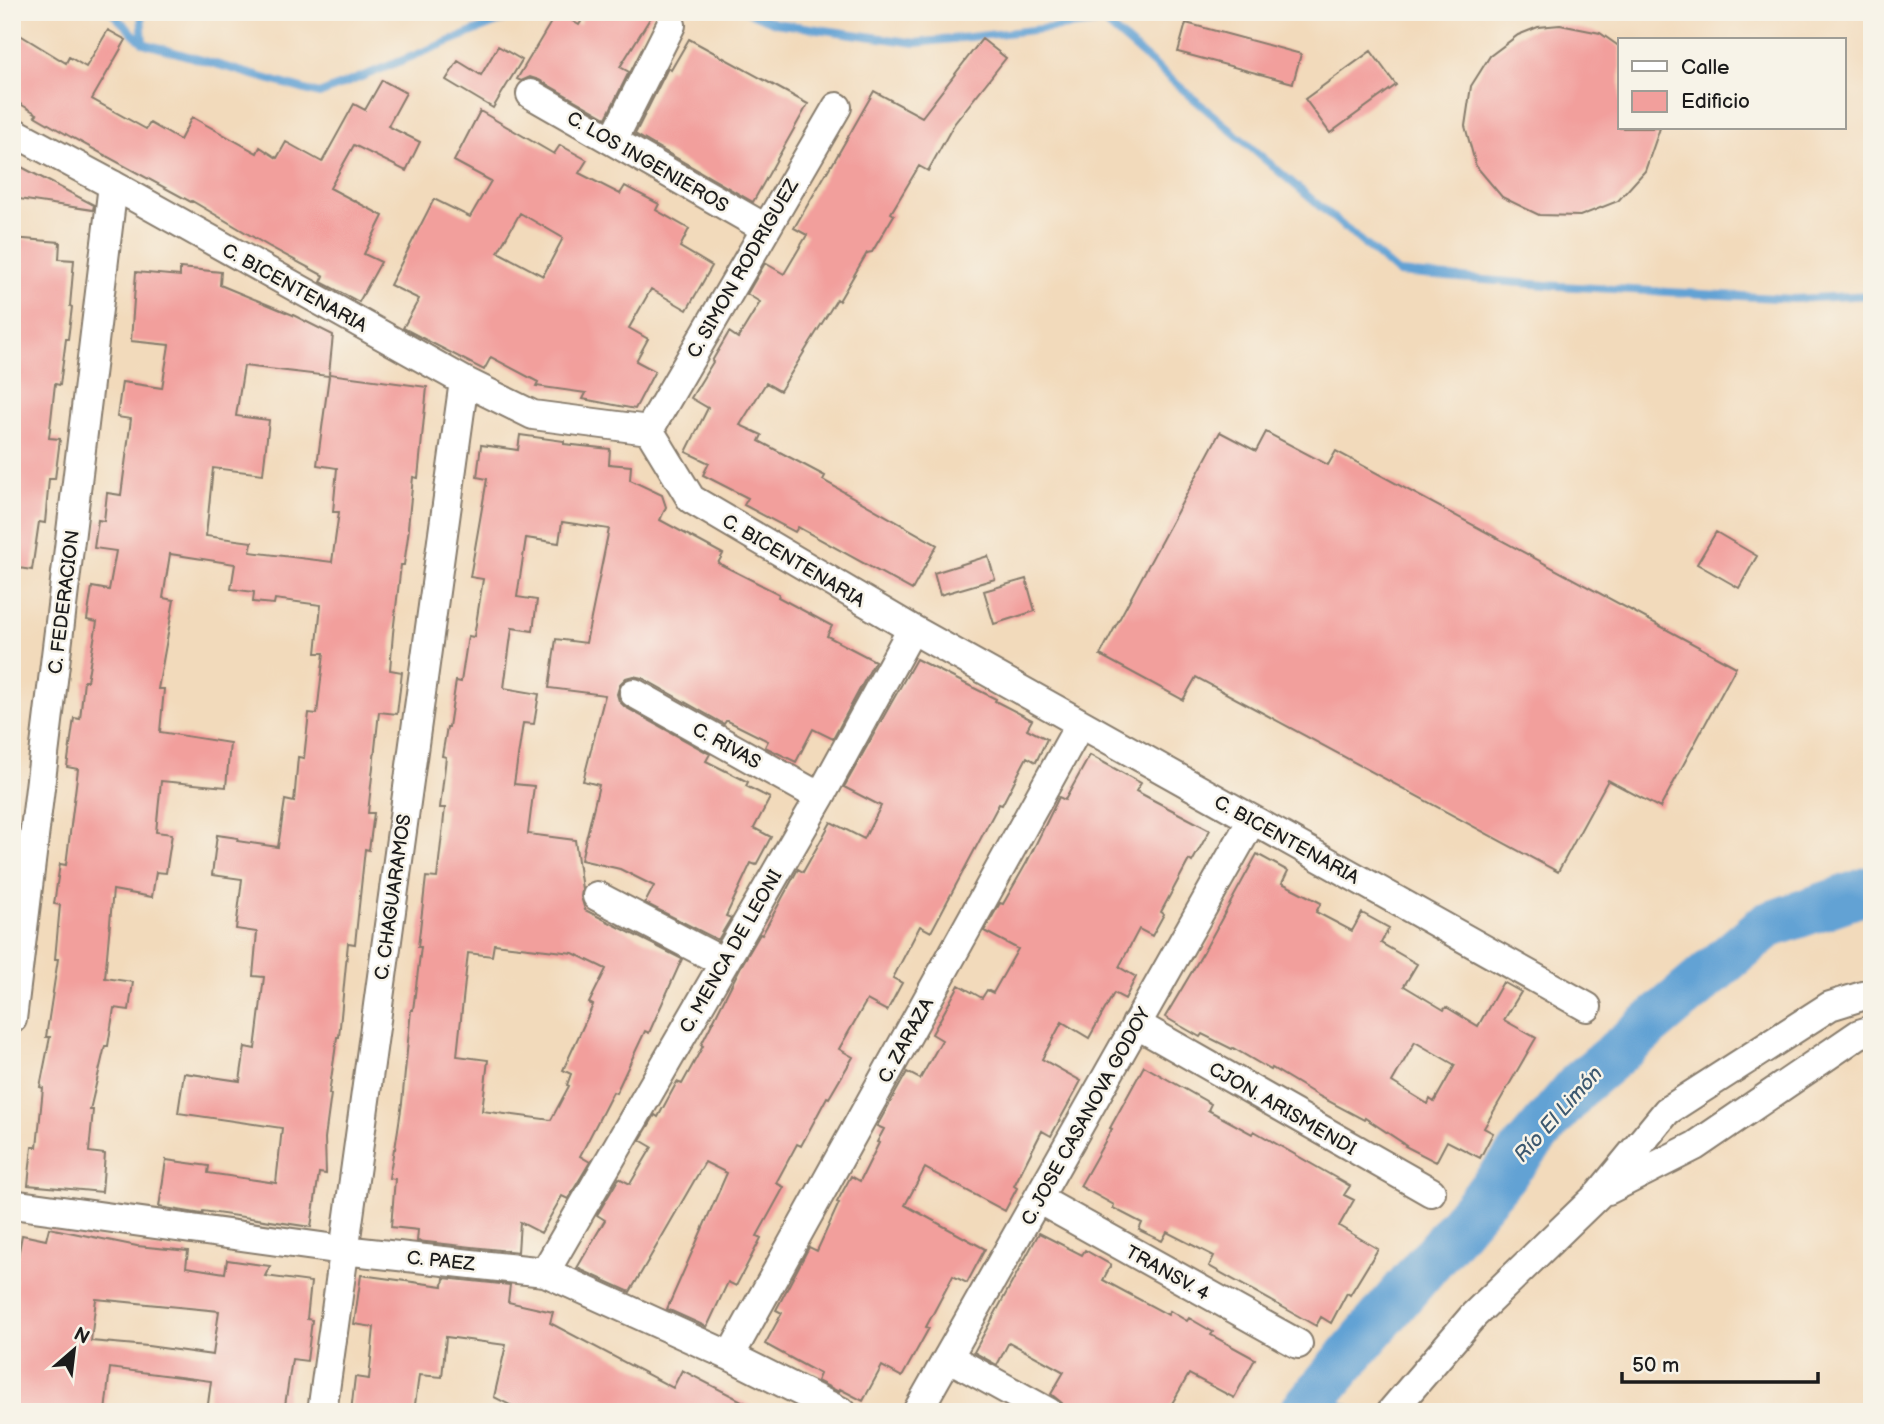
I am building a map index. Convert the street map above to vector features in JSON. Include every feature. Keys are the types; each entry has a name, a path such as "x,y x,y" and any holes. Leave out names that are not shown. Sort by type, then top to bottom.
{"street":[{"path":"613,140 671,25"},
{"name":"C. LOS INGENIEROS","path":"531,94 765,228"},
{"name":"C. SIMON RODRIGUEZ","path":"649,430 836,107"},
{"name":"C. BICENTENARIA","path":"12,131 464,382 533,415 649,430 691,499 912,629 1587,1007"},
{"name":"C. FEDERACION","path":"12,1019 113,185"},
{"name":"C. CHAGUARAMOS","path":"322,1412 464,382"},
{"name":"C. MENCA DE LEONI","path":"545,1272 820,797 912,629"},
{"name":"C. RIVAS","path":"634,693 820,797"},
{"name":"C. ZARAZA","path":"730,1356 1080,724"},
{"name":"C. JOSE CASANOVA GODOY","path":"917,1412 1252,820"},
{"path":"597,895 723,962"},
{"path":"1391,1412 1474,1315 1599,1194 1667,1111 1830,1006 1872,993"},
{"name":"CJON. ARISMENDI","path":"1136,1024 1431,1192"},
{"path":"1599,1194 1695,1146 1859,1034 1872,1030"},
{"name":"TRANSV. 4","path":"1038,1199 1298,1344"},
{"name":"C. PAEZ","path":"12,1204 343,1250 545,1272 730,1356 842,1412"},
{"path":"948,1357 1048,1412"}],"building":[{"path":"557,12 579,25 587,12 654,12 620,67 629,72 606,118 539,80 530,77 521,81 517,79"},
{"path":"1186,23 1301,54 1293,83 1178,52"},
{"path":"1560,25 1600,33 1618,46 1618,130 1659,130 1645,171 1618,201 1580,216 1539,215 1502,197 1476,166 1465,126 1471,86 1490,56 1518,35 1538,27"},
{"path":"12,30 66,63 69,57 86,67 108,30 126,40 92,99 146,129 150,123 180,140 192,117 257,153 260,147 277,158 286,142 322,162 354,104 365,110 382,80 406,93 388,126 420,142 406,171 354,145 330,188 383,216 364,254 381,262 359,302 321,282 324,276 192,201 71,137 12,99"},
{"path":"689,39 808,104 753,202 635,134 668,68 671,70"},
{"path":"982,39 1006,58 954,124 928,171 919,166 872,252 867,253 780,391 766,383 740,425 762,435 759,441 825,476 823,480 937,545 912,590 798,527 795,532 744,505 748,498 703,475 709,463 686,452 708,408 691,398 729,332 738,338 760,302 747,294 765,263 784,274 807,235 794,228 874,91 922,117"},
{"path":"498,46 522,60 493,108 446,80 458,61 481,75"},
{"path":"1371,51 1396,85 1330,133 1305,99"},
{"path":"480,111 554,154 560,145 587,160 579,173 620,194 625,186 659,204 656,210 689,229 680,247 712,266 687,310 651,289 629,328 648,339 636,361 655,371 635,409 583,399 586,393 536,386 538,382 491,357 484,370 403,328 419,299 390,285 434,199 470,217 491,181 454,161","holes":["520,213 563,238 543,276 498,252"]},
{"path":"12,162 94,205 93,210 12,198"},
{"path":"12,238 60,242 59,259 74,260 68,339 60,385 55,384 49,438 60,439 55,479 49,479 45,523 39,522 32,570 12,567"},
{"path":"180,268 221,272 220,285 293,315 333,335 329,374 427,387 418,478 413,477 409,529 404,565 401,565 393,633 390,670 402,672 397,714 379,712 368,813 374,813 369,850 365,849 355,944 348,943 339,1037 329,1094 325,1138 326,1174 319,1173 311,1227 159,1207 166,1160 209,1166 208,1173 276,1183 282,1128 178,1113 184,1073 240,1081 245,1047 255,1049 264,977 253,976 257,932 236,929 242,879 212,875 217,835 278,847 285,800 294,802 298,757 304,758 309,713 317,714 324,653 316,653 321,605 275,599 274,604 253,602 254,592 231,589 235,564 170,554 163,598 174,600 158,689 164,689 160,732 230,743 226,787 161,781 156,832 172,834 166,873 156,872 152,897 113,890 105,978 133,982 129,1010 114,1008 108,1046 105,1046 90,1110 93,1110 89,1152 105,1154 102,1192 28,1185 32,1147 37,1147 43,1088 40,1087 50,1037 46,1037 58,959 55,959 60,905 54,904 60,864 66,865 78,769 67,767 74,718 80,719 84,681 87,681 97,622 87,620 92,587 109,590 116,551 94,548 98,520 104,521 107,493 121,495 131,419 117,417 122,382 162,388 169,345 131,341 136,272 180,276","holes":["244,366 329,376 317,465 337,468 333,512 339,512 332,562 250,552 252,542 206,536 213,468 263,474 269,420 236,416"]},
{"path":"1220,432 1256,451 1266,432 1328,465 1336,451 1736,667 1660,808 1608,780 1558,872 1196,677 1183,700 1100,655"},
{"path":"520,435 564,441 564,444 610,449 609,464 631,466 630,480 662,495 666,507 660,520 723,554 718,563 779,594 778,597 832,626 827,636 875,661 833,739 813,729 796,762 765,747 768,741 728,721 724,724 642,678 633,676 620,684 617,694 625,707 710,754 706,761 748,782 746,786 770,798 754,828 771,837 756,865 751,863 726,916 731,918 718,940 645,903 654,886 620,869 581,860 599,785 583,781 605,695 549,688 556,639 586,643 609,529 562,522 559,543 526,538 517,597 537,600 533,631 512,628 504,688 539,694 534,724 523,723 514,784 534,786 528,834 575,840 581,897 585,910 682,959 649,1033 645,1031 616,1093 613,1092 580,1156 590,1162 568,1199 562,1196 541,1233 520,1222 518,1252 417,1241 418,1230 391,1227 395,1179 389,1178 402,1103 411,1010 421,947 418,947 426,877 437,878 445,808 440,808 446,757 442,756 456,681 461,682 468,636 474,637 483,579 470,577 487,479 477,477 481,445 518,450","holes":["494,944 573,953 606,969 589,1003 593,1005 563,1070 571,1074 567,1085 569,1086 551,1120 482,1111 488,1060 457,1056 468,953 492,956"]},
{"path":"1716,532 1757,556 1739,588 1697,564"},
{"path":"988,556 995,579 940,595 934,573"},
{"path":"1026,579 1035,611 994,624 984,591"},
{"path":"916,659 1032,720 1027,729 1047,739 1036,762 1027,757 931,932 920,926 893,978 902,983 887,1011 867,1000 839,1049 853,1057 829,1098 827,1097 801,1146 797,1144 776,1183 784,1187 757,1236 761,1238 736,1286 728,1282 707,1327 667,1309 727,1173 705,1162 630,1292 577,1268 605,1220 597,1215 619,1178 630,1184 652,1147 640,1140 655,1115 658,1117 677,1082 682,1084 740,968 760,934 762,935 798,869 803,872 831,822 864,839 881,806 844,787"},
{"path":"1090,755 1141,783 1136,791 1210,830 1192,862 1189,860 1161,912 1164,914 1152,936 1139,929 1119,967 1136,977 1125,999 1114,993 1089,1038 1062,1022 1042,1059 1081,1081 1051,1136 1042,1131 1014,1186 1017,1188 1005,1211 925,1168 905,1205 985,1249 967,1283 953,1276 902,1377 882,1366 863,1401 817,1381 820,1374 765,1344 782,1313 776,1310 809,1247 817,1251 851,1176 860,1181 884,1129 877,1126 907,1072 920,1079 942,1040 932,1034 959,985 982,998 987,990 993,993 1018,949 984,931 1027,862 1059,797 1065,800"},
{"path":"1257,854 1288,871 1282,883 1321,903 1316,912 1352,931 1362,913 1389,928 1381,943 1417,964 1404,986 1444,1010 1446,1007 1478,1026 1503,982 1521,992 1504,1020 1536,1038 1484,1128 1493,1133 1480,1158 1447,1141 1436,1162 1405,1146 1365,1118 1364,1120 1317,1095 1272,1068 1271,1070 1202,1034 1200,1037 1165,1017","holes":["1415,1042 1455,1065 1434,1102 1430,1099 1428,1104 1392,1082"]},
{"path":"1144,1066 1211,1104 1208,1110 1252,1134 1254,1131 1350,1186 1344,1195 1354,1200 1339,1226 1378,1249 1350,1295 1347,1293 1331,1323 1321,1317 1316,1326 1209,1266 1214,1256 1167,1232 1162,1241 1139,1230 1142,1223 1080,1186"},
{"path":"49,1228 137,1246 188,1251 186,1267 225,1273 227,1260 270,1266 265,1276 311,1282 307,1319 312,1320 307,1361 292,1359 284,1412 207,1412 211,1381 110,1368 105,1412 12,1412 12,1308 22,1235 46,1240","holes":["96,1299 219,1311 213,1355 91,1341"]},
{"path":"1039,1233 1082,1255 1085,1250 1111,1265 1103,1280 1168,1315 1170,1311 1187,1321 1189,1318 1213,1332 1211,1335 1255,1359 1234,1398 1189,1374 1167,1412 1065,1412 1062,1403 1051,1394 1064,1372 1009,1342 997,1365 974,1352"},
{"path":"361,1275 443,1286 444,1278 510,1285 508,1302 553,1312 550,1323 673,1388 682,1370 763,1412 524,1412 494,1397 506,1345 446,1337 442,1377 419,1375 414,1412 351,1412 355,1377 369,1379 374,1327 354,1324"}],"waterway":[{"path":"111,12 143,43 319,94 522,12"},
{"path":"141,12 143,43"},
{"path":"748,12 775,23 916,43 1104,22 1398,273 1559,286 1794,299 1872,295"},
{"name":"Río El Limón","path":"1302,1412 1580,1084 1766,926 1872,889"},
{"path":"1318,1394 1355,1412"}]}
